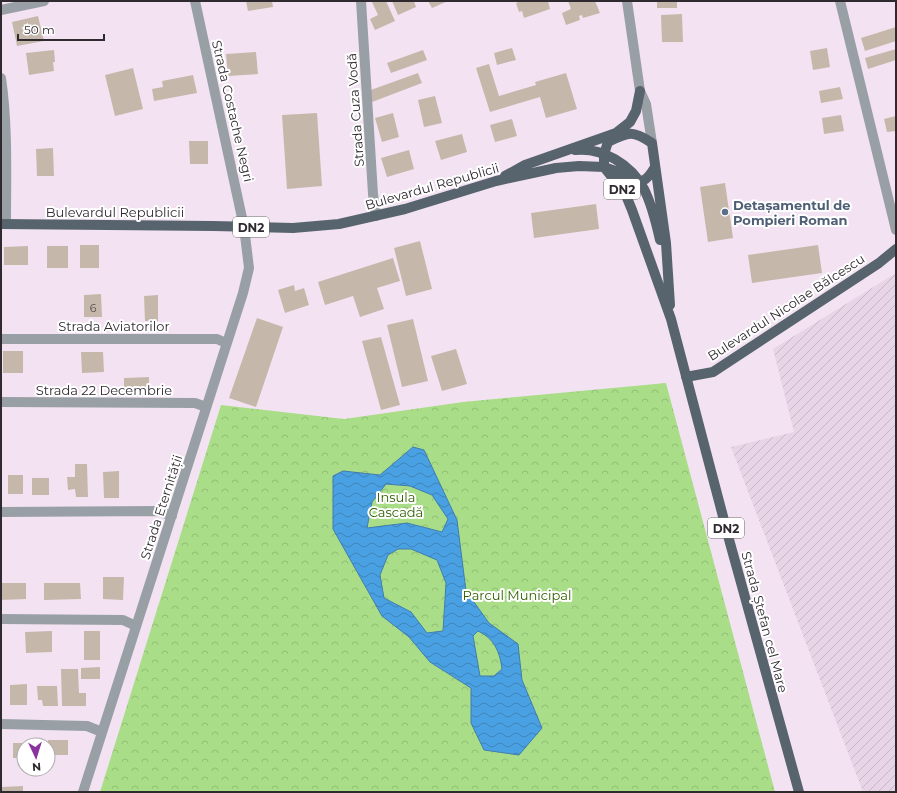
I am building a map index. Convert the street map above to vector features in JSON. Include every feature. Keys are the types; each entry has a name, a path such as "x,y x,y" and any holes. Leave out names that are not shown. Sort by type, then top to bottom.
{"main road":[{"path":"562,151 616,132 630,122 636,111 640,91"},
{"path":"616,132 640,136 652,143"},
{"path":"604,154 608,142 627,133"},
{"name":"DN2","path":"652,143 666,243 671,319"},
{"name":"DN2","path":"496,181 525,165 562,151 583,149 597,151 612,157 625,166 643,188 653,210 667,267"},
{"name":"DN2","path":"604,154 604,167 625,193 671,319"},
{"name":"Bulevardul Republicii","path":"4,224 293,228 339,224 405,210 496,181 556,168 580,166 604,167"},
{"path":"604,167 618,172 627,181 639,182 647,179 655,167"},
{"name":"Bulevardul Nicolae Bălcescu","path":"686,377 713,372 868,270 896,249"},
{"name":"Strada Ștefan cel Mare","path":"671,319 732,550 799,792"}],"street":[{"path":"1,10 44,1"},
{"name":"Strada Costache Negri","path":"195,1 244,227"},
{"name":"Strada Cuza Vodă","path":"361,1 373,194 376,216"},
{"path":"627,1 640,91 646,104 652,143"},
{"path":"840,1 896,230"},
{"path":"1,78 5,144 4,224"},
{"name":"Strada Eternității","path":"83,792 243,293 249,268 244,227"},
{"name":"Strada Aviatorilor","path":"1,339 217,339 226,343"},
{"name":"Strada 22 Decembrie","path":"1,402 195,403 206,407"},
{"path":"1,512 159,511 172,516"},
{"path":"1,619 122,620 136,626"},
{"path":"1,724 86,726 102,732"}],"shaded area":[{"path":"896,273 896,792 863,792 731,447 794,432 773,349"}],"green space":[{"name":"Parcul Municipal","path":"666,383 775,792 100,792 221,405 344,419 463,402"}],"water":[{"path":"413,447 424,450 457,520 466,591 489,623 518,644 522,680 542,728 519,755 484,750 471,723 471,688 430,662 409,637 382,616 333,529 333,476 343,471 380,475","holes":["386,484 410,486 432,495 448,519 442,532 407,523 367,528 372,502","398,549 411,549 437,560 446,583 443,631 427,633 411,612 384,598 380,575 388,555","478,631 484,634 498,651 502,669 494,676 480,676 473,636"]}],"building":[{"path":"246,1 272,1 273,7 248,11"},
{"path":"386,1 395,21 375,30 370,19 378,15 372,2"},
{"path":"392,1 414,1 416,7 398,15"},
{"path":"428,1 448,1 432,8"},
{"path":"521,1 548,1 550,9 524,18 522,11 519,12 516,3"},
{"path":"568,1 595,1 600,13 583,18 582,15 579,16 580,20 566,25 562,13 571,9"},
{"path":"657,1 677,1 677,8 657,8"},
{"path":"682,14 683,42 662,42 661,15"},
{"path":"38,16 44,41 17,46 12,22"},
{"path":"896,27 896,41 865,51 861,38"},
{"path":"512,48 516,60 497,65 494,53"},
{"path":"827,48 830,67 813,70 810,51"},
{"path":"896,49 896,60 868,69 865,58"},
{"path":"54,50 54,71 29,75 26,53"},
{"path":"423,50 427,60 391,73 387,63"},
{"path":"256,52 258,74 228,76 226,54"},
{"path":"489,64 499,96 536,85 535,82 566,73 577,109 546,118 540,97 490,112 476,68"},
{"path":"133,68 143,109 115,116 105,75"},
{"path":"418,73 422,83 372,102 368,91"},
{"path":"193,75 197,93 154,101 152,89 163,87 162,81"},
{"path":"840,87 843,99 821,103 819,91"},
{"path":"435,96 442,123 424,127 418,100"},
{"path":"317,113 322,186 287,189 282,115"},
{"path":"393,113 399,137 382,142 375,118"},
{"path":"841,115 844,131 824,134 822,118"},
{"path":"896,116 896,131 887,132 884,119"},
{"path":"512,119 517,136 495,142 490,125"},
{"path":"462,134 467,152 441,160 435,141"},
{"path":"189,141 208,141 208,164 190,164"},
{"path":"53,148 54,176 37,176 36,149"},
{"path":"409,150 414,169 387,177 381,158"},
{"path":"725,183 733,238 708,242 700,187"},
{"path":"596,204 599,229 534,238 531,213"},
{"path":"420,241 432,289 406,296 394,248"},
{"path":"80,245 99,245 99,268 80,268"},
{"path":"818,245 822,273 752,283 748,255"},
{"path":"28,246 28,265 4,265 4,247"},
{"path":"47,246 68,246 68,268 47,268"},
{"path":"393,258 400,281 377,288 384,309 360,317 353,296 325,305 318,282"},
{"path":"294,285 295,291 304,288 309,305 285,313 278,290"},
{"path":"101,294 102,317 84,317 84,295"},
{"path":"158,295 158,321 145,321 144,296"},
{"path":"257,318 283,327 256,407 229,398"},
{"path":"413,319 428,381 402,387 387,325"},
{"path":"381,337 400,405 381,410 362,341"},
{"path":"456,349 467,384 442,391 431,356"},
{"path":"3,351 23,351 23,373 3,373"},
{"path":"81,352 103,352 104,372 82,373"},
{"path":"149,377 149,389 124,390 124,378"},
{"path":"75,464 87,464 88,497 76,497 75,489 68,490 67,477 75,477"},
{"path":"119,471 119,498 104,498 103,472"},
{"path":"8,475 23,475 23,494 8,494"},
{"path":"32,478 49,478 49,495 32,495"},
{"path":"103,577 124,577 123,600 103,599"},
{"path":"1,583 26,583 26,599 1,600"},
{"path":"44,583 80,583 81,599 44,600"},
{"path":"52,631 52,652 26,653 25,632"},
{"path":"84,631 100,631 100,660 84,660"},
{"path":"100,667 100,679 81,679 81,668"},
{"path":"61,669 78,669 79,693 86,693 86,706 62,706"},
{"path":"27,684 27,705 10,705 10,685"},
{"path":"37,686 57,686 58,706 43,706 42,700 38,700"},
{"path":"56,740 68,740 68,755 56,755"},
{"path":"13,743 16,743 16,758 13,758"},
{"path":"23,786 23,792 1,792 1,787"}],"place":[{"name":"Detașamentul de Pompieri Roman","path":"725,212"}],"park label":[{"name":"Insula Cascadă","path":"396,504"}]}
